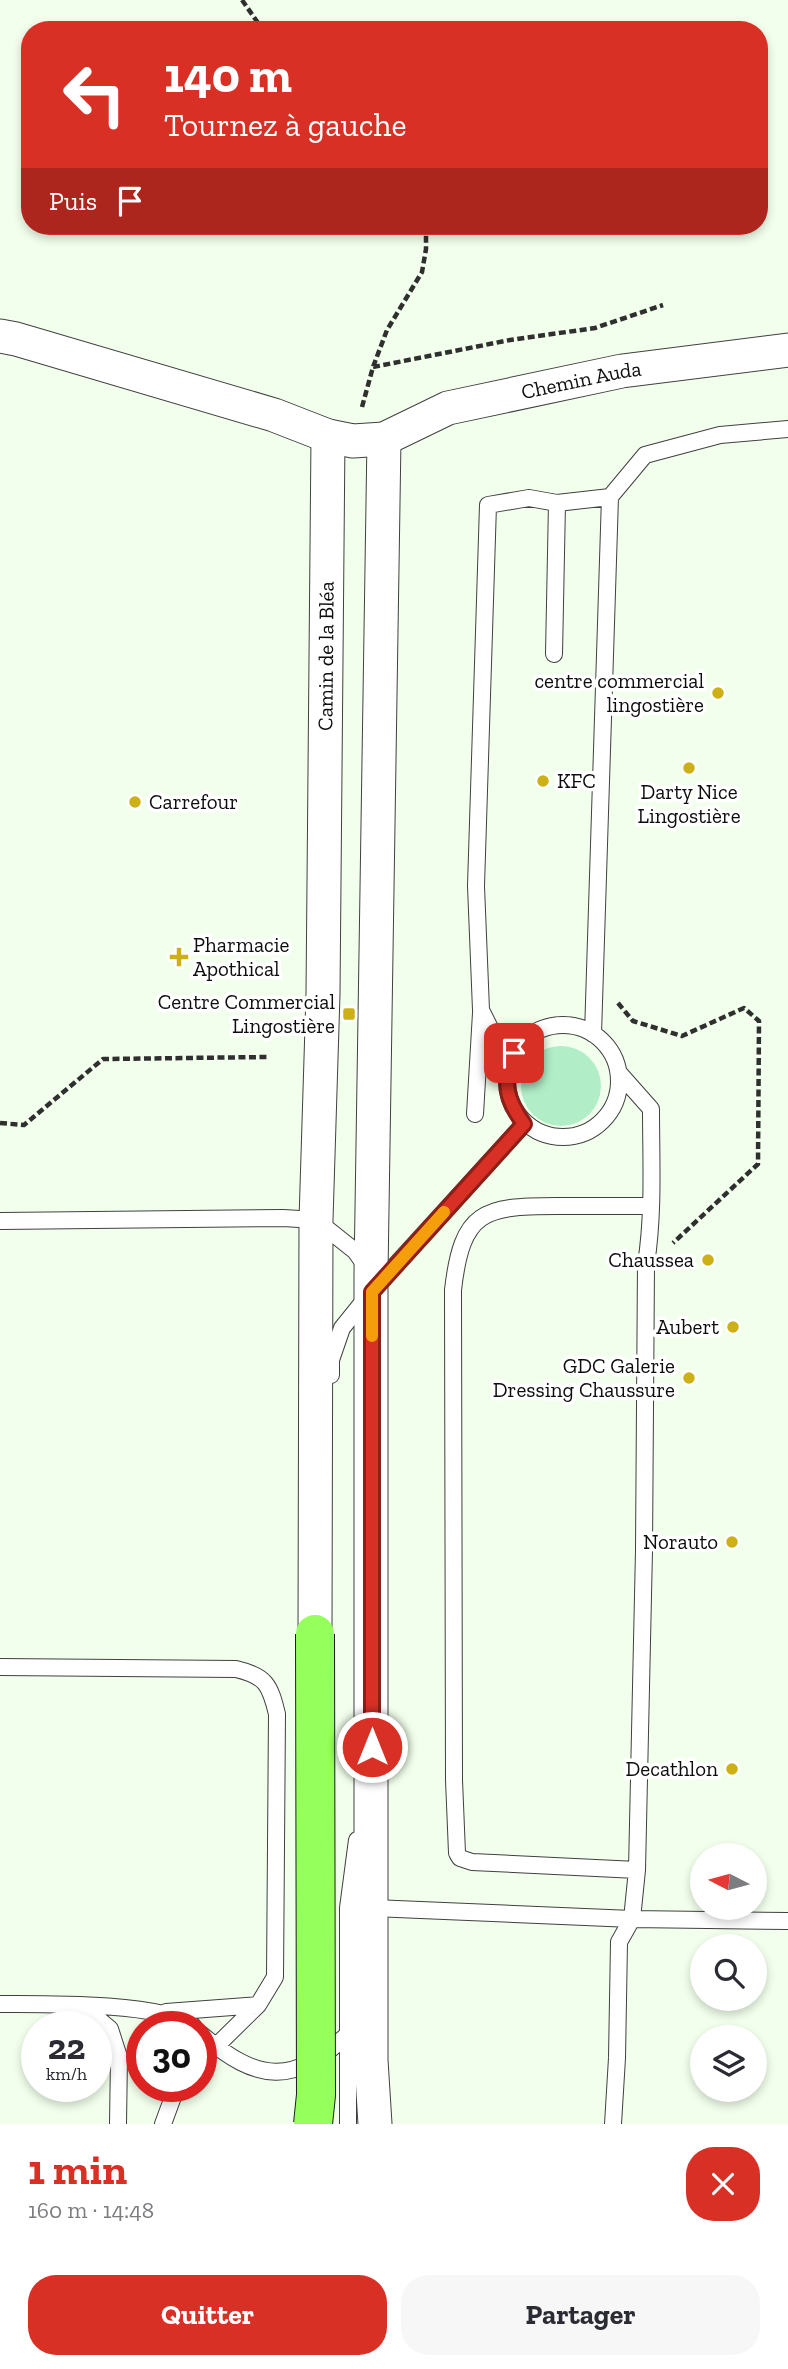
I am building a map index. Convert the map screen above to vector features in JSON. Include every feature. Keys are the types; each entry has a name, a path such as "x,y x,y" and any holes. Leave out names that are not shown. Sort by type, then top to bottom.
{"main road":[{"path":"313,2124 316,2095 314,1634"}],"street":[{"path":"0,336 355,438 371,1283 372,2060 375,2124"},
{"name":"Chemin Auda","path":"355,438 448,408 622,372 788,350"},
{"name":"Camin de la Bléa","path":"314,1634 316,1220 323,994 355,438"}],"lane":[{"path":"593,1034 610,497 645,455 720,435 788,429"},
{"path":"475,1114 481,1010 476,886 488,505 529,498 557,503 610,497"},
{"path":"554,654 557,503"},
{"path":"481,1010 498,1044 514,1053"},
{"path":"613,2124 619,1942 632,1919 637,1870 644,1550 646,1264 649,1244 651,1109 620,1074 605,1044 593,1034 577,1027 559,1025 541,1029 533,1034 514,1053 507,1071 507,1091 513,1109 524,1124 556,1138 573,1137 590,1131 603,1120 614,1105 620,1074"},
{"path":"315,1533 330,1469 331,1360 342,1328 371,1283 524,1124"},
{"path":"637,1870 472,1862 460,1858 457,1853 454,1794 453,1290 456,1265 467,1233 490,1211 520,1206 650,1206"},
{"path":"0,1221 283,1218 316,1220 355,1251 371,1283"},
{"path":"0,1667 236,1669 254,1673 271,1688 277,1714 275,1977 258,2005 217,2046"},
{"path":"348,2124 348,1908 358,1832 372,1774"},
{"path":"373,1908 632,1919 788,1921"},
{"path":"0,2004 81,2004 148,2011"},
{"path":"81,2004 110,2029 119,2057 118,2124"},
{"path":"171,2011 258,2005"},
{"path":"217,2048 236,2061 264,2072 284,2073 324,2056 349,2033"},
{"path":"163,2124 171,2102"}],"path":[{"path":"242,0 257,21"},
{"path":"355,438 373,367 387,330 422,272 426,235"},
{"path":"373,367 510,340 595,328 663,305"},
{"path":"611,996 633,1021 682,1036 744,1008 759,1021 758,1164 667,1250"},
{"path":"0,1123 24,1125 103,1059 269,1057"}],"green space":[{"path":"561,1046 576,1049 589,1058 598,1071 601,1086 598,1101 589,1114 576,1123 561,1126 546,1123 533,1114 524,1101 521,1086 524,1071 533,1058 546,1049"}],"slow traffic":[{"path":"372,1336 372,1292 444,1212"}],"place":[{"name":"centre commercial lingostière","path":"718,693"},
{"name":"Darty Nice Lingostière","path":"689,768"},
{"name":"KFC","path":"543,781"},
{"name":"Carrefour","path":"135,802"},
{"name":"Pharmacie Apothical","path":"179,957"},
{"name":"Centre Commercial Lingostière","path":"349,1014"},
{"name":"Chaussea","path":"708,1260"},
{"name":"Aubert","path":"733,1327"},
{"name":"GDC Galerie Dressing Chaussure","path":"689,1378"},
{"name":"Norauto","path":"732,1542"},
{"name":"Decathlon","path":"732,1769"}],"route":[{"path":"372,1747 372,1292 524,1124 513,1109 507,1091 507,1071 514,1053"}]}
